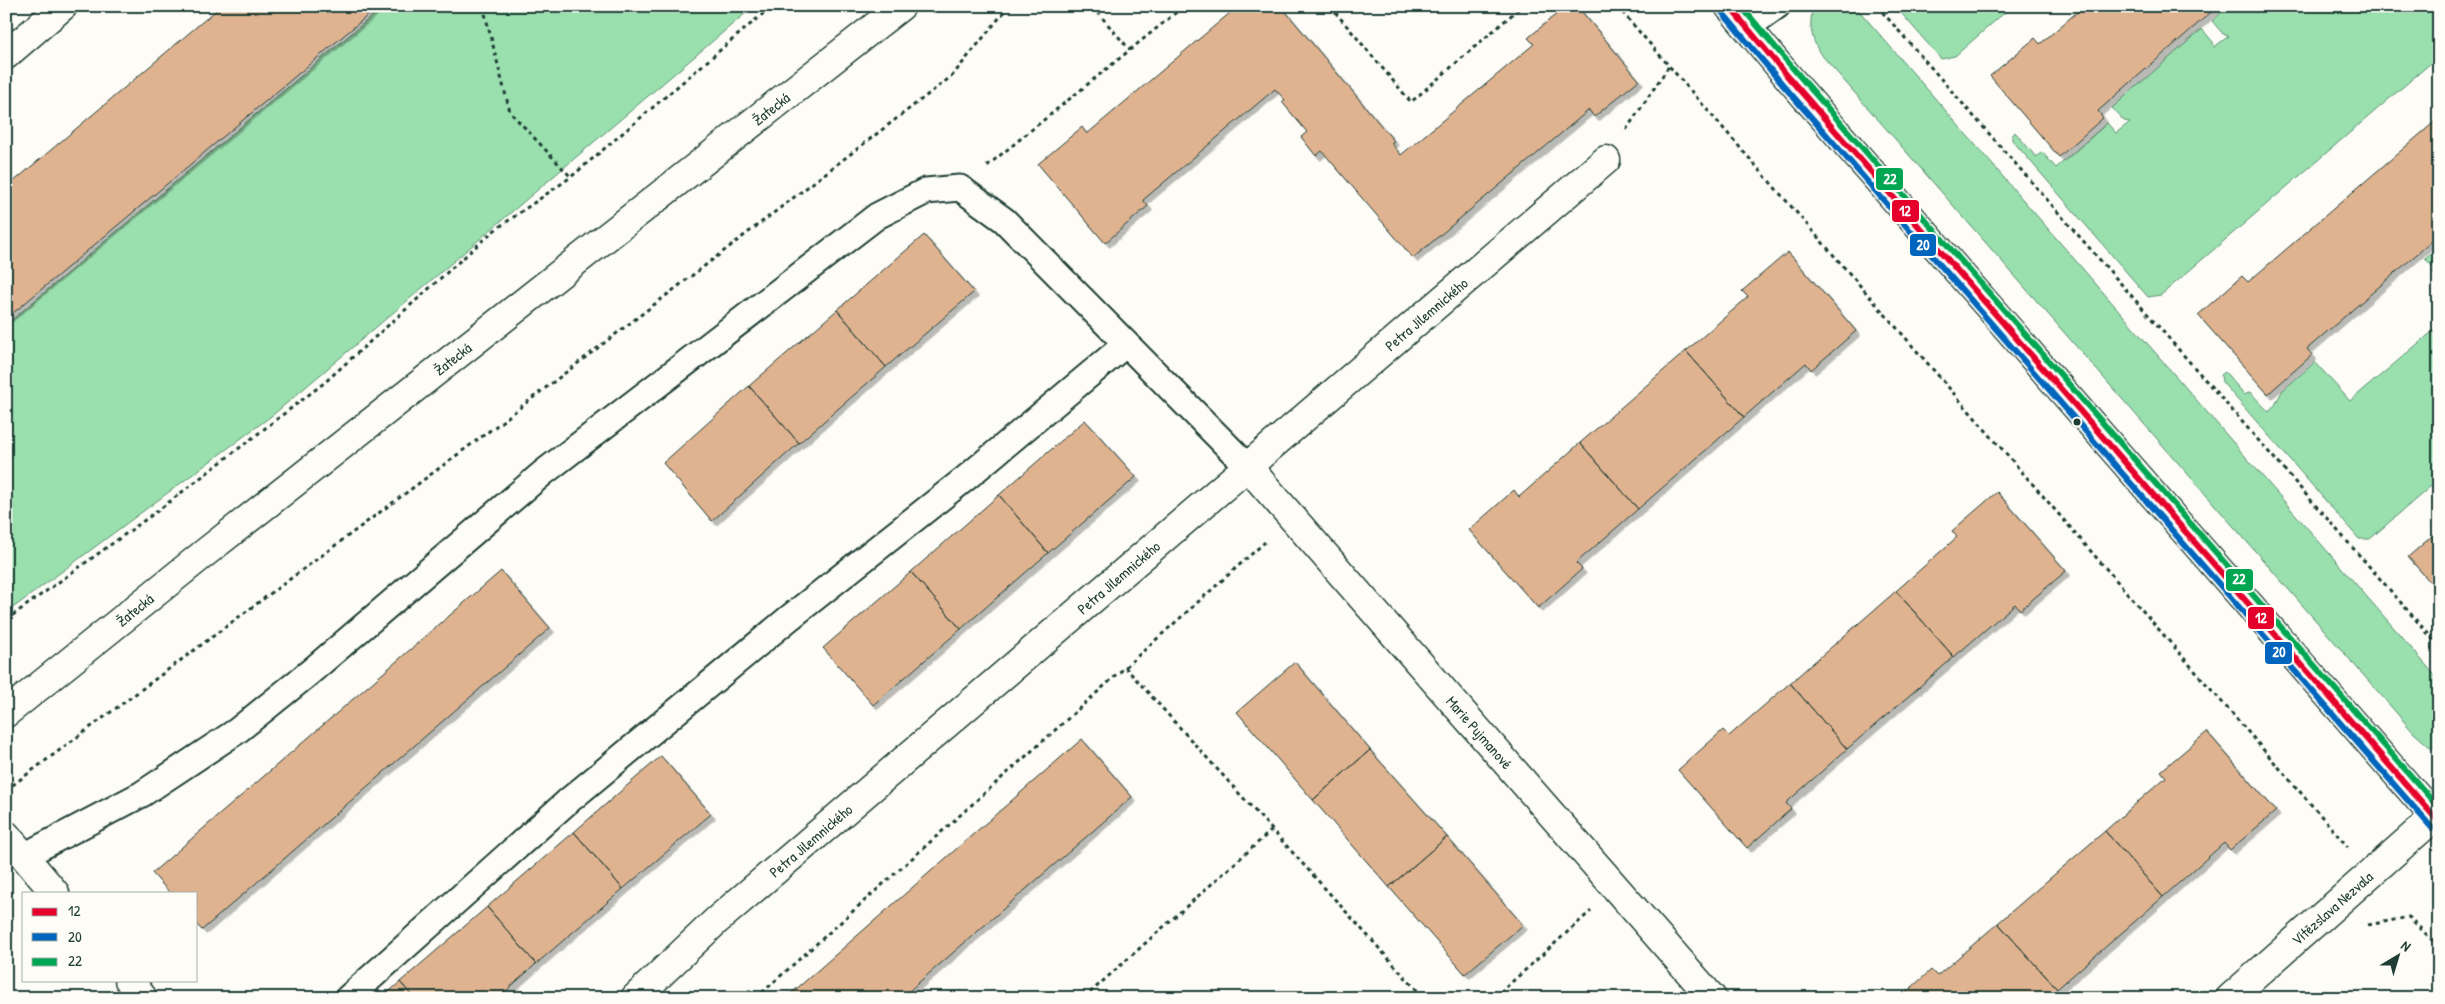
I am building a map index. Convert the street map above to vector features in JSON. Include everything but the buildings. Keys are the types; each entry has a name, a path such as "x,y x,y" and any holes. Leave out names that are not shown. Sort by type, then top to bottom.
{"street":[{"path":"6,55 63,6"},
{"name":"Žatecká","path":"6,713 214,546 901,6"},
{"path":"1729,6 1790,79 2437,817"},
{"name":"Petra Jilemnického","path":"635,998 716,921 1606,160"},
{"name":"Marie Pujmanové","path":"1248,467 1712,998"},
{"name":"Vítězslava Nezvala","path":"2230,998 2437,817"},
{"path":"13,847 54,892"},
{"path":"130,982 143,998"}],"lane":[{"path":"1748,28 1777,6"},
{"path":"13,847 142,794 237,731 309,673 543,473 877,216 926,191 960,188 1004,220 1248,467"},
{"path":"348,998 567,802 788,619 966,478 1126,344"}],"path":[{"path":"483,6 510,112 571,177"},
{"path":"6,620 156,512 324,383 492,232 571,177 772,6"},
{"path":"6,790 496,426 952,76 1009,6"},
{"path":"1092,6 1130,50"},
{"path":"960,188 1184,6"},
{"path":"1330,6 1411,102 1522,6"},
{"path":"1617,6 2350,850"},
{"path":"1877,6 2439,646"},
{"path":"1606,160 1669,66"},
{"path":"756,998 1266,541"},
{"path":"1125,667 1424,998"},
{"path":"1084,998 1272,830"},
{"path":"2344,897 2367,925 2408,917 2439,948"},
{"path":"1494,998 1593,909"}],"green space":[{"path":"384,6 754,6 274,414 6,613 6,325"},
{"path":"1814,6 1855,6 2439,680 2439,749 2430,747 2414,733 1819,52 1811,29"},
{"path":"1895,6 2012,6 1955,56 1941,59"},
{"path":"2229,6 2439,6 2439,56 2161,295 2148,297 2012,140 2012,136 2015,132 2036,157 2042,152 2056,168 2107,123 2116,133 2130,122 2124,121 2112,108 2202,29 2213,42 2214,47 2229,36 2223,34 2212,21"},
{"path":"2439,246 2439,280 2432,272 2435,270 2425,258"},
{"path":"2439,326 2439,479 2370,539 2359,539 2222,382 2221,375 2225,372 2245,395 2250,392 2269,412 2282,391 2315,362 2350,401"}],"transit line":[{"name":"12","path":"1729,6 1790,79 2439,822"},
{"name":"22","path":"1741,6 1797,73 2439,808"},
{"name":"20","path":"1722,12 1783,85 2432,828"}]}
